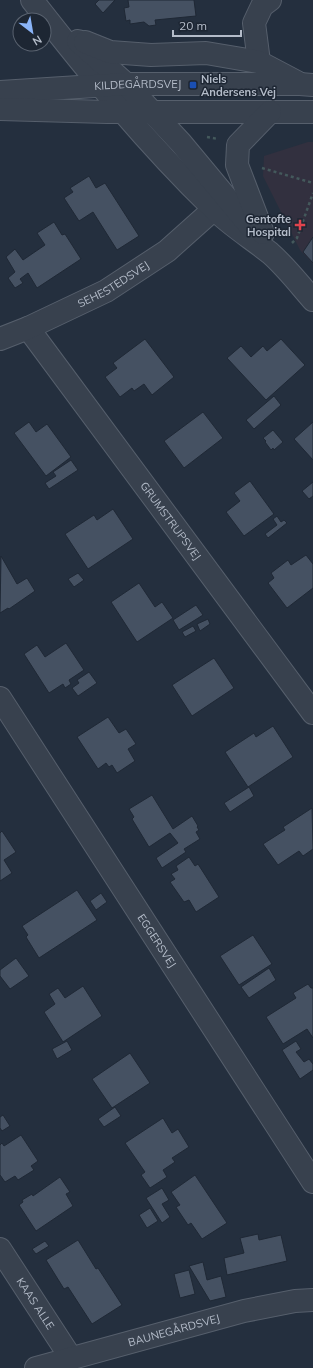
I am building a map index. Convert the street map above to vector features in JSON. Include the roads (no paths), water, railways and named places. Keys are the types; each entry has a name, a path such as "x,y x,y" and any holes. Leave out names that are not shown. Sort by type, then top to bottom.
{"street":[{"path":"33,0 126,84 181,143 220,203"},
{"path":"33,0 101,86 158,151 220,203 274,257 313,300"},
{"path":"259,62 254,23 262,6 270,0"},
{"name":"KILDEGÅRDSVEJ","path":"74,37 110,52 151,55 206,53 259,62 306,85"},
{"name":"KILDEGÅRDSVEJ","path":"0,92 126,84 306,85"},
{"path":"0,109 58,112 313,112"},
{"path":"270,112 238,145 237,165 274,257"},
{"name":"SEHESTEDSVEJ","path":"0,339 28,328 106,292 167,251 220,203 242,180"},
{"name":"GRUMSTRUPSVEJ","path":"28,328 313,714"},
{"name":"EGGERSVEJ","path":"0,698 313,1182"},
{"name":"KAAS ALLE","path":"0,1249 70,1358"},
{"name":"BAUNEGÅRDSVEJ","path":"36,1368 244,1311 295,1301 313,1300"}],"place":[{"name":"Niels Andersens Vej","path":"193,85"},
{"name":"Gentofte Hospital","path":"300,225"}]}
